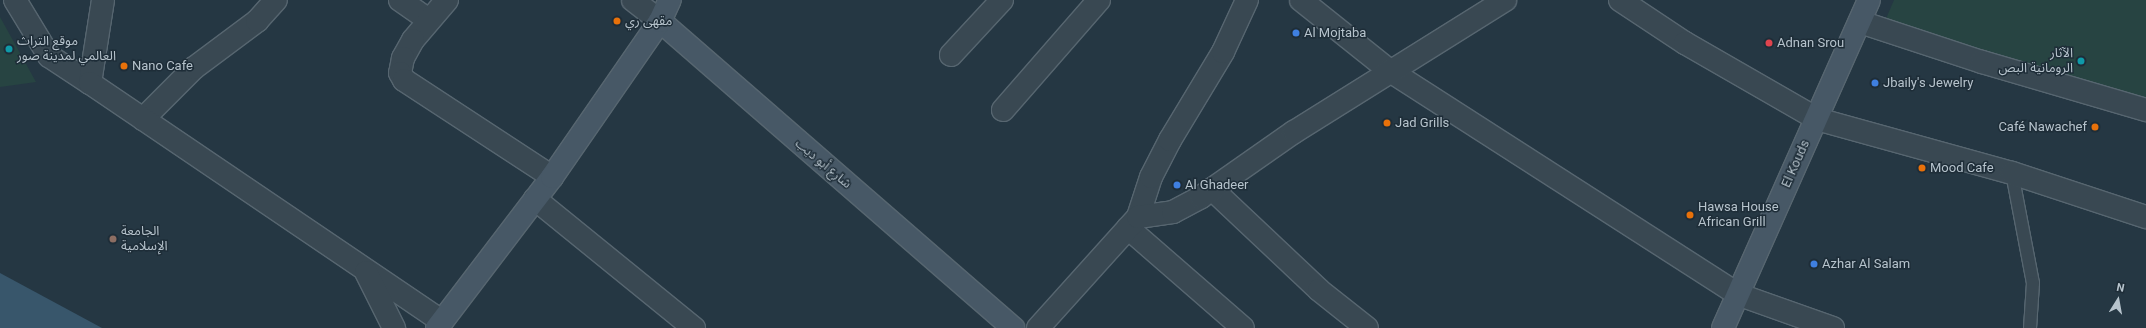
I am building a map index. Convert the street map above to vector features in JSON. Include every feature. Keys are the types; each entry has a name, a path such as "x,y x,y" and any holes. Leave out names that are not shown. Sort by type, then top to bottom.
{"main road":[{"path":"439,324 552,177 660,22 670,0"},
{"name":"El Kouds","path":"1723,328 1869,0"},
{"name":"شارع أبو ديب","path":"660,22 1013,328"}],"street":[{"path":"15,0 49,56 364,269 439,324"},
{"path":"90,83 103,0"},
{"path":"143,119 194,68 256,21 276,0"},
{"path":"400,0 428,20"},
{"path":"447,0 428,20 404,58 400,72 404,80 552,177"},
{"name":"شارع أبو ديب","path":"633,0 660,22"},
{"path":"950,55 1002,0"},
{"path":"1003,110 1099,0"},
{"path":"1038,328 1133,223 1151,177 1170,140 1223,52 1247,0"},
{"path":"1301,0 1390,71 1737,294 1833,328"},
{"path":"1133,223 1173,212 1212,189 1294,132 1505,0"},
{"path":"1620,0 1684,43 1817,119 2012,173 2146,217"},
{"path":"1860,22 1982,62 2146,110"},
{"path":"1212,189 1319,290 1367,328"},
{"path":"535,198 694,328"},
{"path":"1133,223 1243,328"},
{"path":"364,269 394,328"}],"lane":[{"path":"2012,173 2033,283 2030,328"}],"green space":[{"name":"الآثار الرومانية البص","path":"1894,0 2146,0 2146,101 1885,21"},
{"name":"موقع التراث العالمي لمدينة صور","path":"0,17 36,82 0,87"}],"water":[{"path":"0,273 102,328 0,328"}],"place":[{"name":"مقهى ري","path":"617,21"},
{"name":"Al Mojtaba","path":"1296,33"},
{"name":"Adnan Srou","path":"1769,43"},
{"name":"موقع التراث العالمي لمدينة صور","path":"9,49"},
{"name":"الآثار الرومانية البص","path":"2081,61"},
{"name":"Nano Cafe","path":"124,66"},
{"name":"Jbaily's Jewelry","path":"1875,83"},
{"name":"Jad Grills","path":"1387,123"},
{"name":"Café Nawachef","path":"2095,127"},
{"name":"Mood Cafe","path":"1922,168"},
{"name":"Al Ghadeer","path":"1177,185"},
{"name":"Hawsa House African Grill","path":"1690,215"},
{"name":"الجامعة الإسلامية","path":"113,239"},
{"name":"Azhar Al Salam","path":"1814,264"}]}
